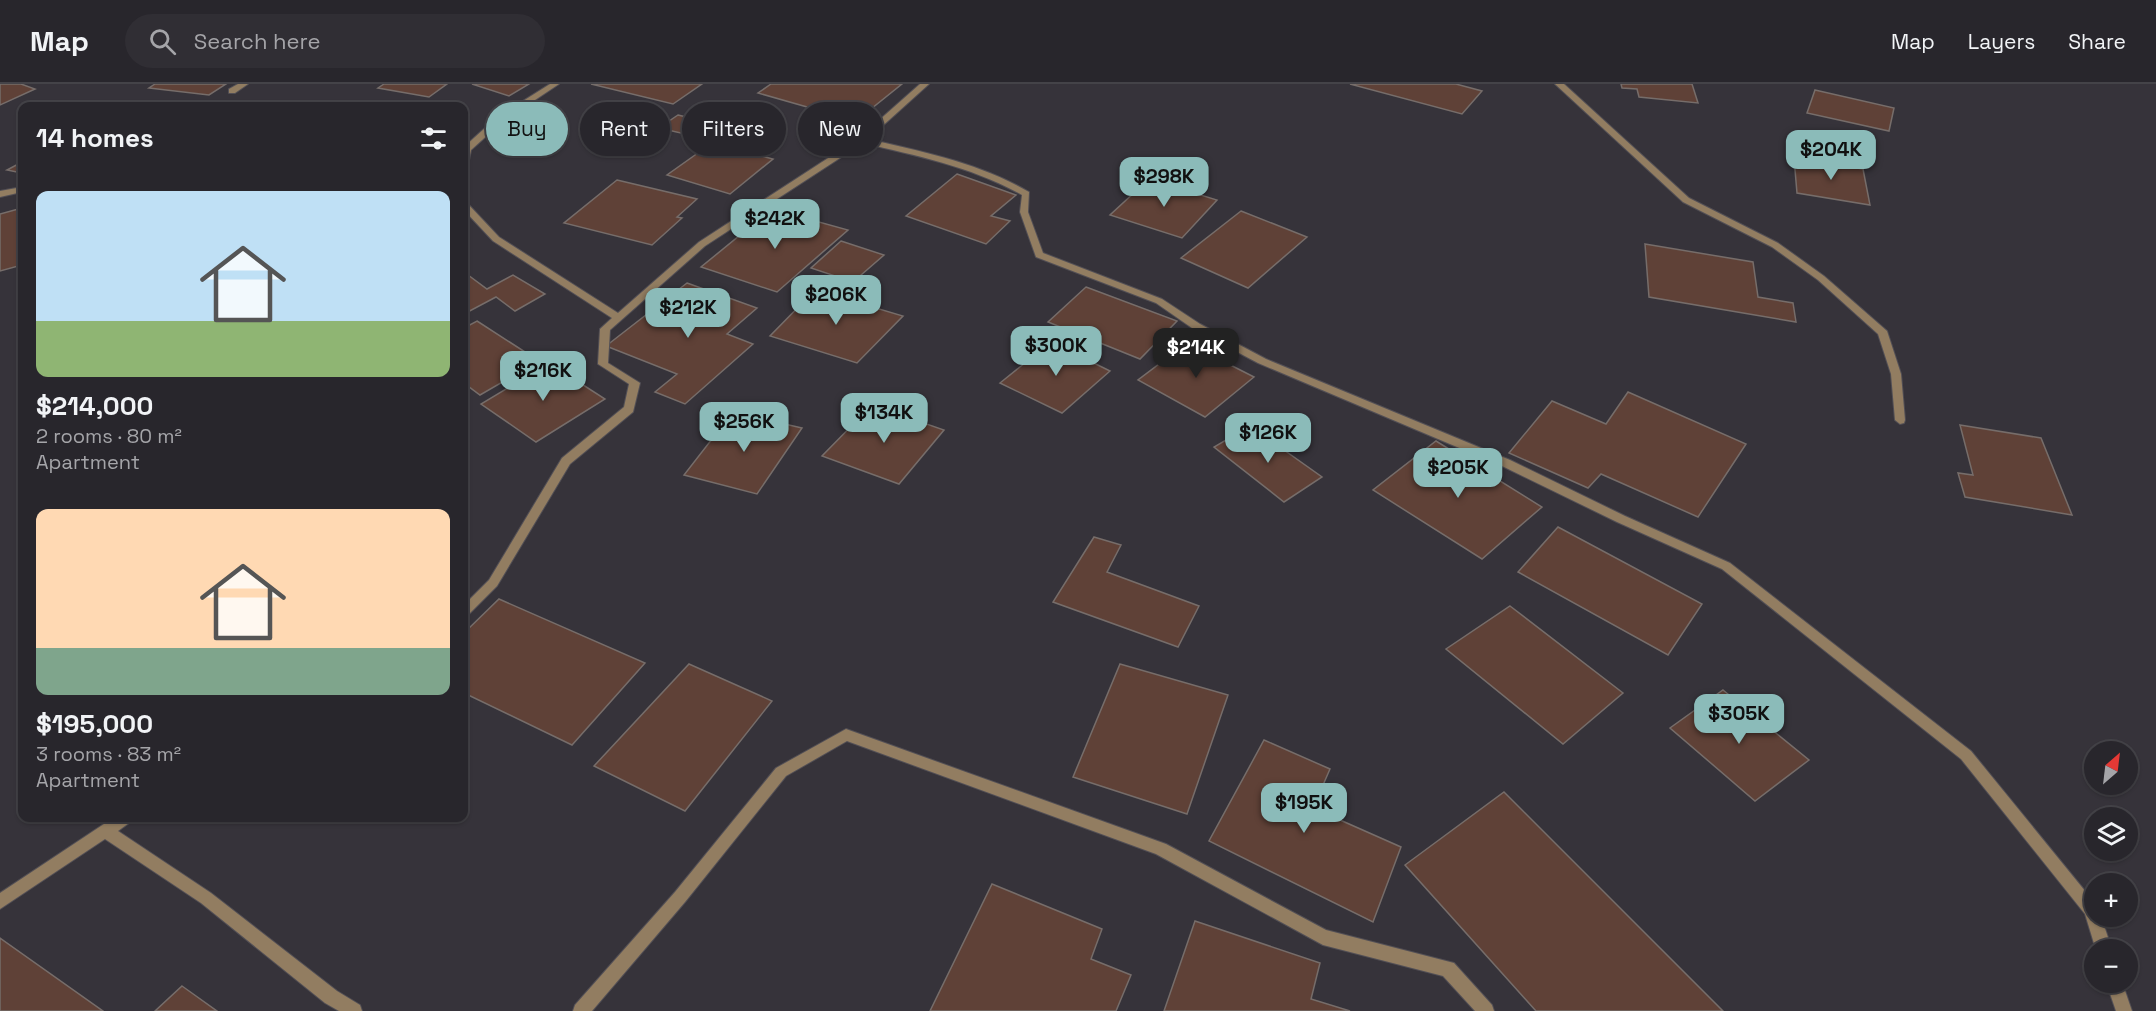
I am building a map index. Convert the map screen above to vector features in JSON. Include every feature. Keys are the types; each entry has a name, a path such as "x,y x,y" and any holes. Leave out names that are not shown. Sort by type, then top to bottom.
{"street":[{"path":"232,91 244,84"},
{"path":"468,148 499,120 555,84"},
{"path":"883,121 925,84"},
{"path":"1559,84 1686,200 1775,244 1821,278 1883,333 1896,374 1900,420"},
{"path":"883,145 943,160 1006,182 1026,194 1024,212 1038,255 1159,301 1196,326 1262,361 1506,463 1621,519 1726,566 1966,756 2091,910 2100,939"},
{"path":"468,608 493,583 566,460 629,409 635,383 603,364 605,329 702,244 837,156"},
{"path":"0,194 18,191"},
{"path":"468,209 496,239 618,317"},
{"path":"581,1011 680,897 781,772 846,735 1161,849 1323,937 1448,969 1486,1011"},
{"path":"0,902 118,822"},
{"path":"106,831 206,898 331,997 354,1011"},
{"path":"2118,993 2124,1011"}],"building":[{"path":"0,84 21,84 35,89 0,105"},
{"path":"155,84 226,84 209,95 149,88"},
{"path":"384,84 447,84 429,97 378,88"},
{"path":"472,84 529,84 509,96"},
{"path":"591,84 702,84 673,104"},
{"path":"771,84 902,84 880,102 798,102 798,104 758,93"},
{"path":"1350,84 1456,84 1482,91 1462,114"},
{"path":"1621,84 1692,84 1698,103 1639,97 1637,89 1622,88"},
{"path":"1815,90 1894,108 1889,131 1807,113"},
{"path":"678,115 682,116 682,133 670,131 670,120"},
{"path":"694,156 762,156 773,159 730,194 667,175"},
{"path":"1794,158 1863,169 1870,205 1797,193"},
{"path":"18,164 18,172 7,170"},
{"path":"957,174 1016,195 991,216 1010,221 986,244 906,216"},
{"path":"1149,179 1217,200 1182,238 1110,215"},
{"path":"617,180 697,199 677,217 682,218 652,245 564,223"},
{"path":"18,209 18,266 0,271 0,214"},
{"path":"772,209 848,230 777,292 701,267"},
{"path":"1241,211 1307,237 1248,288 1181,258"},
{"path":"841,241 884,255 853,282 811,268"},
{"path":"1645,244 1753,262 1758,297 1793,303 1796,322 1649,297"},
{"path":"468,275 487,289 513,275 545,294 515,311 496,297 468,312"},
{"path":"687,283 757,308 727,334 753,344 685,404 655,392 677,374 606,346"},
{"path":"1086,287 1177,321 1140,359 1048,322"},
{"path":"815,290 903,316 857,363 770,336"},
{"path":"477,321 539,361 480,395 468,386 468,326"},
{"path":"1051,342 1110,371 1062,413 1000,383"},
{"path":"1187,343 1254,377 1205,417 1138,380"},
{"path":"549,363 605,399 536,442 481,404"},
{"path":"1628,392 1746,444 1698,517 1601,474 1588,488 1509,453 1552,401 1606,424"},
{"path":"872,405 944,430 899,484 822,456"},
{"path":"733,412 802,428 757,494 684,475"},
{"path":"1960,425 2041,438 2072,515 1965,497 1958,473 1973,475"},
{"path":"1250,426 1322,477 1284,502 1214,447"},
{"path":"1436,441 1542,507 1482,559 1373,490"},
{"path":"1558,527 1702,604 1668,655 1518,572"},
{"path":"1094,537 1121,545 1107,572 1199,606 1178,647 1053,602"},
{"path":"499,599 645,663 572,745 468,695 468,629"},
{"path":"1510,606 1623,693 1563,744 1446,649"},
{"path":"689,664 772,701 685,811 594,766"},
{"path":"1120,664 1228,695 1187,814 1073,777"},
{"path":"1723,690 1809,760 1755,801 1670,728"},
{"path":"1264,740 1330,769 1313,808 1401,847 1373,922 1209,841"},
{"path":"1504,792 1723,1011 1536,1011 1405,865"},
{"path":"992,884 1102,929 1091,959 1131,975 1116,1011 930,1011"},
{"path":"1195,921 1320,963 1311,999 1350,1011 1164,1011"},
{"path":"0,938 103,1011 0,1011"},
{"path":"182,986 217,1011 155,1011"}]}
